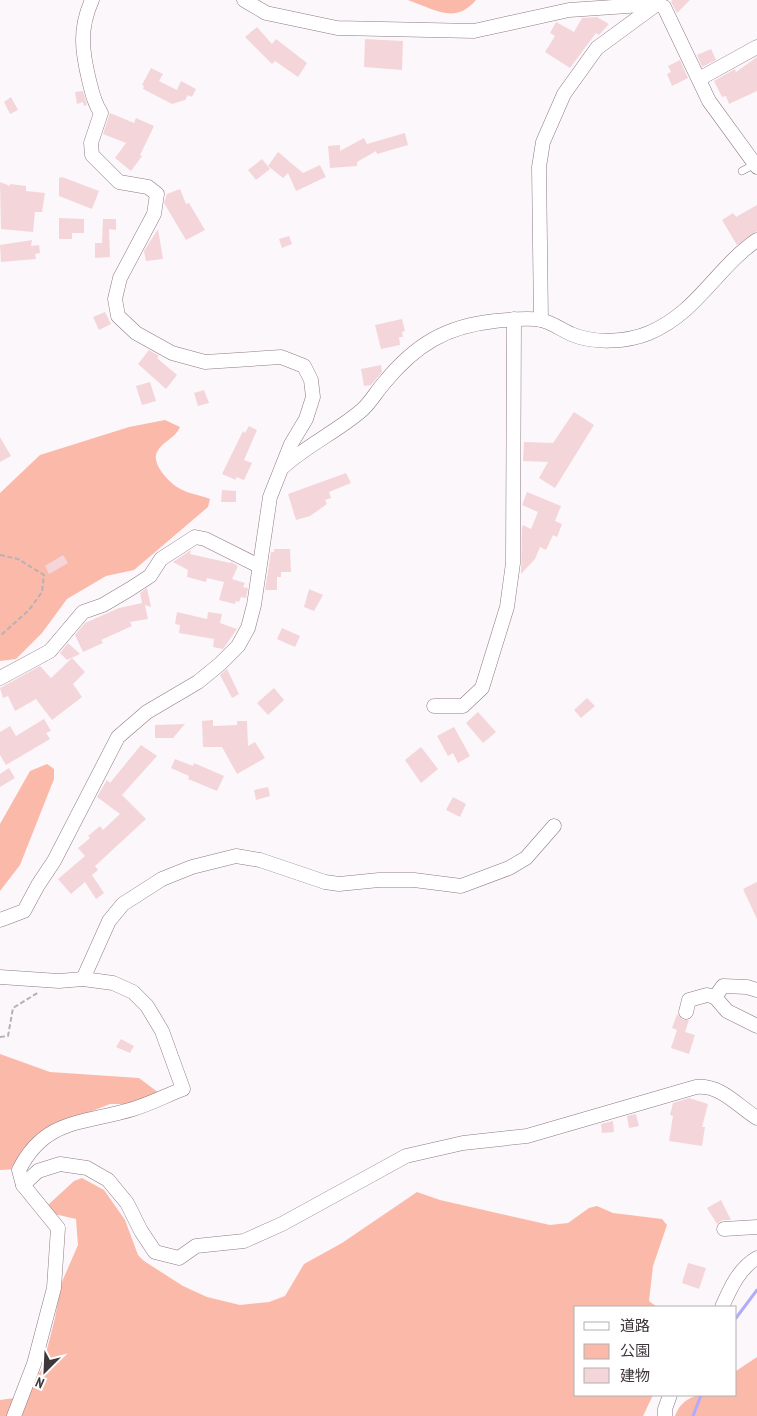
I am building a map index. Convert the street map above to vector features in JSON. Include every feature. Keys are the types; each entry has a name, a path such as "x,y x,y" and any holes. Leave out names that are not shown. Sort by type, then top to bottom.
{"street":[{"path":"0,920 24,911 54,861 118,737 147,712 198,682 238,646 248,628 254,604 270,496 283,468 290,444 306,419 313,397 312,380 304,366 281,357 205,362 172,353 136,333 118,316 116,299 120,278 154,214 157,194 148,187 119,182 92,156 91,143 101,113 96,104 82,51 82,32 92,0"},
{"path":"244,0 266,13 337,28 474,31 569,10 658,2 664,7 709,102 756,166"},
{"path":"541,320 539,167 543,142 564,94 597,48 658,2"},
{"path":"699,79 757,47"},
{"path":"283,468 295,456 343,426 365,408 384,382 408,357 431,340 451,329 482,322 514,319 541,320 574,335 603,340 625,340 648,333 691,306 744,249 757,240"},
{"path":"434,706 463,706 482,688 507,607 513,563 514,319"},
{"path":"0,678 50,651 83,612 103,605 137,585 150,576 161,559 195,537 205,539 259,566"},
{"path":"83,979 109,921 123,904 162,879 192,866 236,856 260,860 306,877 332,883 414,880 461,886 509,868 526,858 554,826"},
{"path":"0,977 59,981 83,979 113,983 133,992 147,1006 162,1031 183,1089 133,1109 85,1120 56,1130 42,1138 28,1153 19,1170 23,1185 58,1228 54,1288 34,1364 14,1416"},
{"path":"715,997 723,986 747,987 757,990"},
{"path":"686,1012 689,1000 707,995 715,997 727,1011 757,1026"},
{"path":"23,1185 38,1171 60,1164 87,1168 108,1180 127,1203 141,1231 155,1252 179,1258 196,1246 244,1241 282,1224 406,1156 432,1148 528,1136 696,1087 708,1086 727,1095 756,1114"},
{"path":"724,1229 757,1227"},
{"path":"722,1306 732,1284 748,1263 757,1258"},
{"path":"665,1416 665,1409 670,1396"}],"lane":[{"path":"742,171 756,166"}],"path":[{"path":"0,555 18,559 44,575 42,592 29,610 0,636"},
{"path":"0,1037 8,1036 13,1008 59,981"}],"green space":[{"path":"408,0 476,0 468,8 460,12 444,13"},
{"path":"165,420 180,427 159,448 156,456 158,466 169,481 180,489 210,499 208,507 134,570 106,576 67,599 42,633 16,659 0,661 0,493 40,455 129,427"},
{"path":"47,764 54,769 54,779 20,865 0,891 0,824 30,771"},
{"path":"0,1054 50,1072 139,1078 159,1093 147,1104 110,1104 67,1121 19,1169 0,1170"},
{"path":"82,1178 104,1190 125,1220 138,1255 144,1261 183,1286 207,1297 240,1305 269,1302 285,1296 304,1264 342,1243 417,1192 440,1200 550,1225 568,1223 589,1208 597,1206 613,1213 662,1219 667,1225 653,1266 649,1301 656,1306 574,1306 574,1396 653,1396 643,1416 0,1416 0,1400 22,1397 42,1369 55,1318 61,1284 78,1245 76,1219 50,1213 48,1205 74,1181"},
{"path":"757,1357 757,1416 675,1416 680,1407 693,1397 737,1396 737,1370"}],"building":[{"path":"672,0 690,0 677,13 671,2"},
{"path":"597,17 609,24 599,35 596,33 570,68 545,52 555,36 550,33 556,22 574,32 582,18"},
{"path":"257,27 272,44 276,39 307,63 298,77 275,61 272,64 245,37"},
{"path":"365,39 403,41 402,70 364,67"},
{"path":"711,49 716,60 702,67 697,55"},
{"path":"757,57 757,91 729,104 726,96 722,97 714,81 735,69 736,72"},
{"path":"680,60 688,78 672,86 667,74 671,72 668,66"},
{"path":"151,68 163,74 159,81 177,90 181,81 196,89 192,97 188,95 185,100 172,104 143,89 144,86 142,85"},
{"path":"83,91 87,105 84,106 83,102 77,104 75,92"},
{"path":"11,97 18,110 10,114 4,102"},
{"path":"110,113 134,123 136,118 154,126 140,155 142,156 131,171 115,158 126,143 103,134"},
{"path":"405,133 408,145 377,154 376,151 357,162 357,166 330,168 328,146 340,145 340,151 364,138 367,144"},
{"path":"278,152 303,173 320,165 326,177 296,191 288,173 283,178 268,166"},
{"path":"262,159 270,169 256,180 248,170"},
{"path":"62,177 99,191 92,209 59,196 59,178"},
{"path":"0,182 10,186 10,184 26,186 26,191 45,193 42,212 35,212 33,232 1,229"},
{"path":"180,189 186,204 189,203 205,230 186,240 164,203 167,194"},
{"path":"757,205 757,231 737,245 722,220 733,213 736,217"},
{"path":"59,218 84,219 84,233 72,233 72,239 59,239"},
{"path":"103,219 116,219 116,230 109,229 110,257 95,258 95,243 102,243"},
{"path":"158,229 163,259 146,261 144,251"},
{"path":"289,236 292,244 282,248 279,239"},
{"path":"32,240 31,246 39,245 40,253 35,254 36,259 1,262 0,245"},
{"path":"105,312 111,324 99,330 93,317"},
{"path":"402,319 405,331 402,332 403,337 399,337 400,345 381,349 375,325"},
{"path":"149,350 159,356 157,358 177,375 166,389 138,364"},
{"path":"381,365 382,372 371,385 364,386 361,369"},
{"path":"150,382 156,401 142,405 136,386"},
{"path":"204,390 209,403 198,406 194,393"},
{"path":"574,412 594,425 555,488 539,478 548,462 523,461 524,442 553,443"},
{"path":"249,426 257,430 244,460 252,463 244,480 236,477 236,480 222,474 243,431 245,433"},
{"path":"0,437 11,456 0,462"},
{"path":"346,473 351,483 329,492 331,498 325,500 327,504 310,516 296,520 288,494"},
{"path":"222,490 236,491 236,502 221,502"},
{"path":"527,492 561,506 555,521 562,524 557,537 553,535 546,550 540,547 535,559 521,574 522,528 523,525 531,529 538,512 522,505"},
{"path":"274,549 290,549 291,572 281,572 281,577 277,577 277,590 265,590 271,552 274,552"},
{"path":"191,550 190,554 231,562 238,566 232,579 245,583 243,587 248,588 246,598 241,597 239,602 236,601 235,604 219,600 224,582 207,578 206,582 187,577 188,570 173,562"},
{"path":"63,555 68,563 49,574 45,566"},
{"path":"147,588 151,607 145,605 148,619 130,622 132,626 101,640 103,643 83,652 75,635 85,623 119,608 142,603 140,593"},
{"path":"309,589 323,595 314,611 304,607"},
{"path":"177,612 207,619 208,612 222,614 220,623 237,629 223,649 213,647 214,639 179,633 180,625 175,624"},
{"path":"282,628 300,636 295,647 277,639"},
{"path":"68,643 80,654 67,660 60,653"},
{"path":"72,658 85,672 73,684 82,697 52,720 36,699 15,711 8,696 3,698 0,688 40,666 51,678"},
{"path":"227,669 239,694 232,698 220,675"},
{"path":"274,688 284,700 268,715 257,703"},
{"path":"587,698 595,706 581,718 574,710"},
{"path":"478,712 496,732 483,743 466,723"},
{"path":"44,719 51,731 46,733 50,739 6,765 0,755 0,732 10,726 16,736"},
{"path":"213,720 213,726 237,725 237,721 247,721 248,746 255,742 265,758 237,774 222,747 203,747 202,721"},
{"path":"185,724 173,738 155,738 155,725"},
{"path":"454,727 470,756 458,763 453,753 448,756 437,736"},
{"path":"141,745 157,756 122,795 146,819 95,866 98,870 92,875 104,893 96,899 85,882 71,894 58,879 85,856 78,848 90,838 88,836 100,826 103,830 120,814 97,797 107,780 110,783"},
{"path":"421,747 438,769 421,783 405,760"},
{"path":"175,759 193,766 194,763 224,776 217,791 188,779 189,776 171,768"},
{"path":"9,768 15,778 0,787 0,774"},
{"path":"268,787 270,796 256,800 254,790"},
{"path":"453,797 466,804 460,817 446,810"},
{"path":"757,882 757,919 743,889"},
{"path":"677,1014 683,1020 689,1020 685,1032 695,1035 689,1054 671,1048 677,1030 672,1028"},
{"path":"121,1039 134,1046 130,1053 116,1047"},
{"path":"689,1098 708,1104 702,1127 705,1127 702,1146 669,1141 673,1116 670,1115 673,1103"},
{"path":"636,1114 639,1126 629,1128 627,1116"},
{"path":"613,1121 614,1132 602,1133 601,1124"},
{"path":"721,1200 731,1220 723,1220 717,1224 707,1208"},
{"path":"688,1263 706,1268 699,1289 682,1283"}],"waterway":[{"path":"737,1317 757,1290"},
{"path":"693,1416 701,1396"}]}
